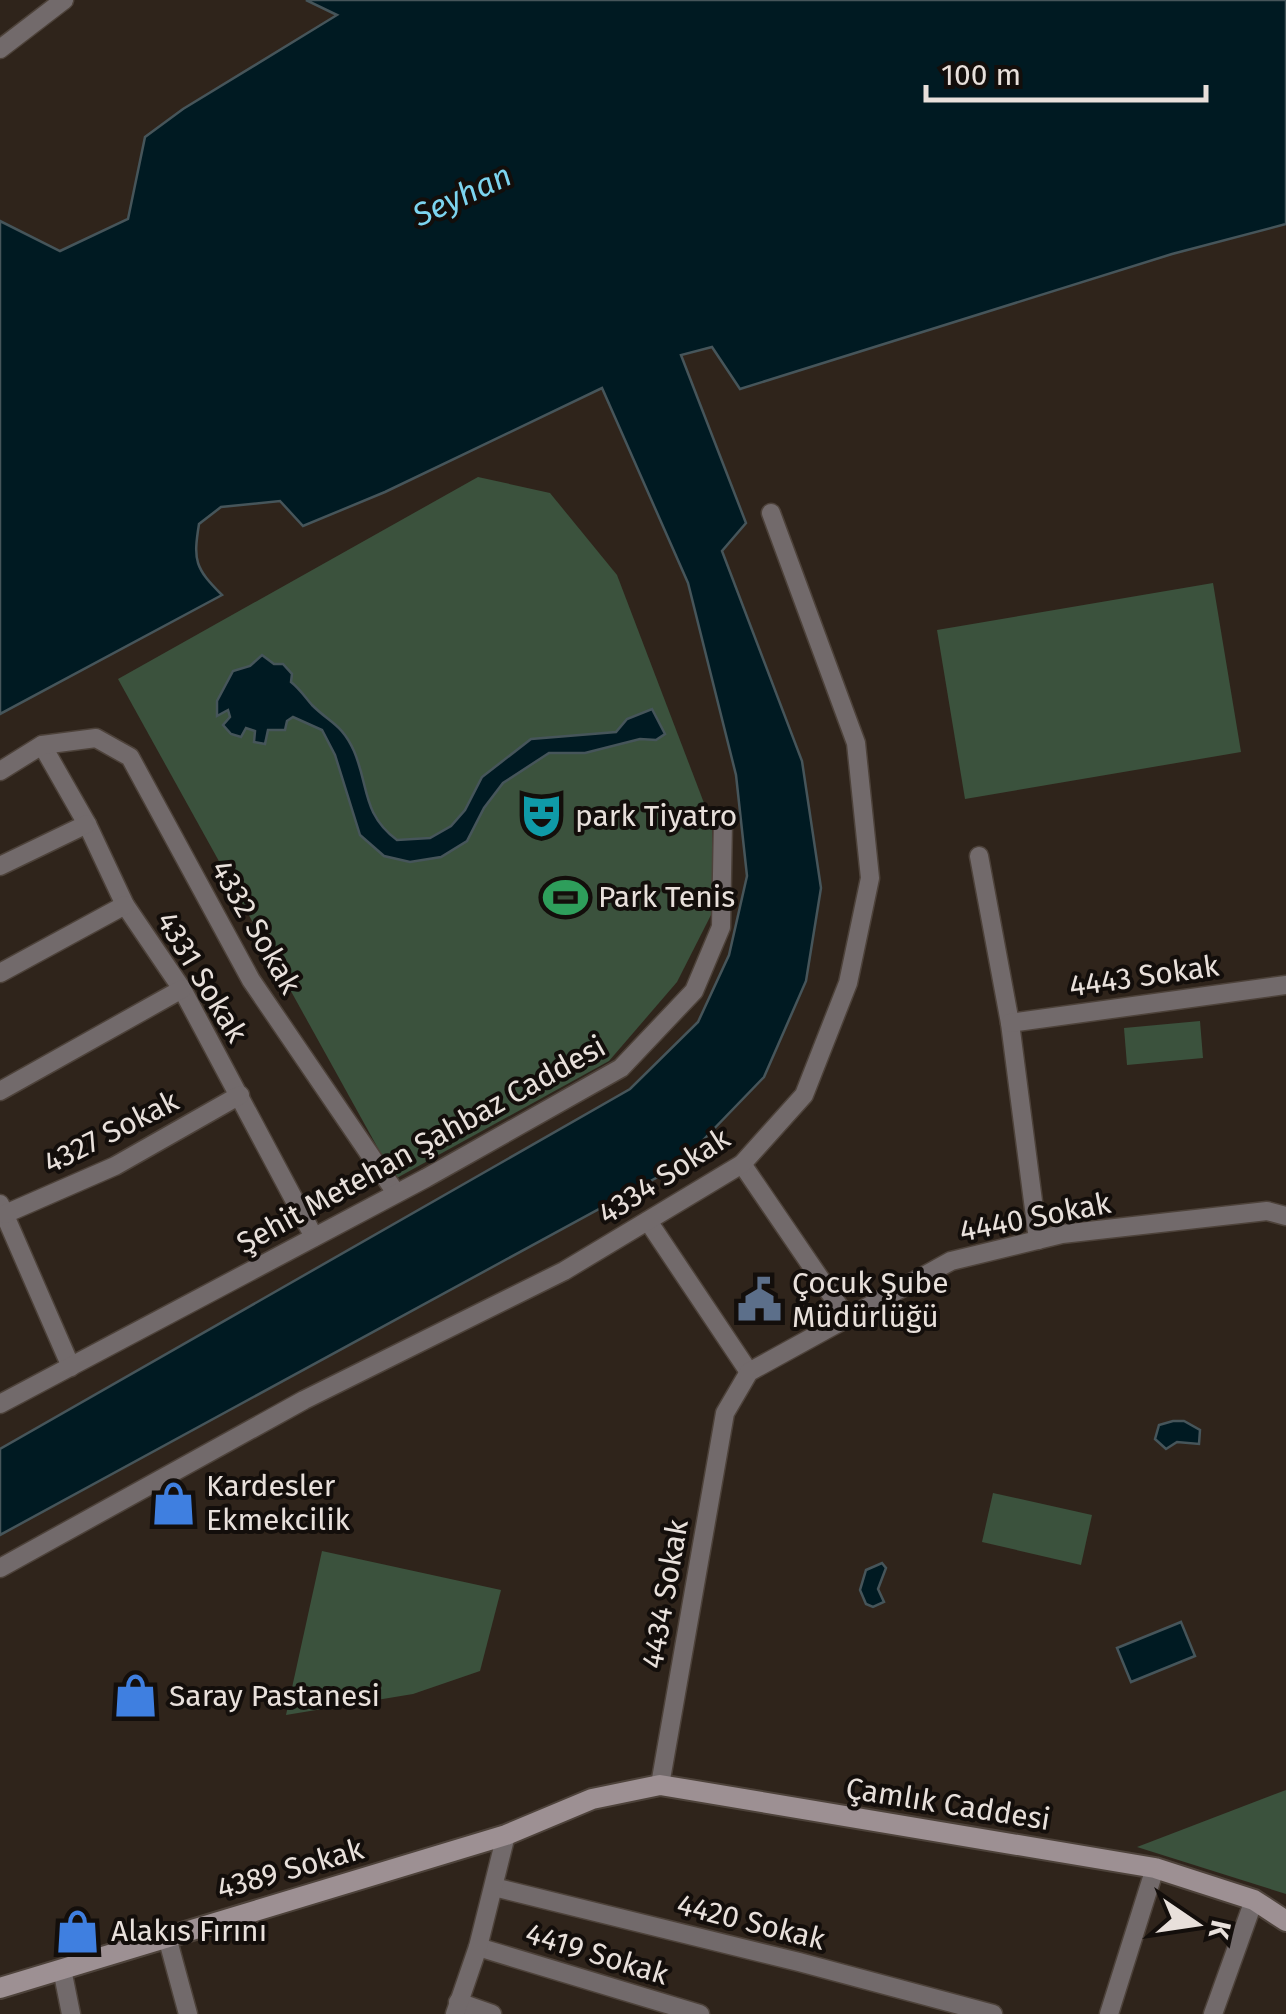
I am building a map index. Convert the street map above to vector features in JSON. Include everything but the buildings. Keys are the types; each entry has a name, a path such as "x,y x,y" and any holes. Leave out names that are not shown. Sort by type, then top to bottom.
{"main road":[{"name":"Çamlık Caddesi","path":"592,1799 660,1785 1155,1868 1254,1900 1286,1921"},
{"name":"4389 Sokak","path":"0,1988 506,1836 592,1799"}],"street":[{"path":"0,49 64,0"},
{"name":"4334 Sokak","path":"0,1568 304,1400 564,1271 742,1164 804,1096 848,983 870,878 856,743 771,514"},
{"name":"4332 Sokak","path":"42,745 96,738 130,757 251,980 396,1194"},
{"path":"0,771 42,745"},
{"name":"4331 Sokak","path":"42,745 87,824 125,905 182,989 314,1237"},
{"name":"Şehit Metehan Şahbaz Caddesi","path":"0,1404 396,1194 621,1068 694,992 721,927 723,820"},
{"path":"0,866 87,824"},
{"path":"980,856 1010,1023 1038,1240"},
{"path":"0,973 125,905"},
{"name":"4443 Sokak","path":"1010,1023 1286,984"},
{"path":"0,1091 182,989"},
{"name":"4327 Sokak","path":"2,1209 115,1166 240,1096"},
{"path":"742,1164 848,1318"},
{"path":"2,1209 70,1367"},
{"name":"4440 Sokak","path":"748,1372 951,1261 1062,1234 1267,1211 1286,1216"},
{"path":"648,1221 748,1372"},
{"name":"4434 Sokak","path":"660,1785 725,1413 748,1372"},
{"path":"492,2014 457,2008 478,1947 506,1836"},
{"path":"1108,2014 1155,1868"},
{"name":"4420 Sokak","path":"494,1887 993,2014"},
{"path":"1213,2014 1254,1900"},
{"path":"168,1937 188,2014"},
{"name":"4419 Sokak","path":"478,1947 700,2014"},
{"path":"62,1969 71,2014"}],"green space":[{"path":"478,477 550,493 617,575 712,824 713,911 677,982 609,1061 395,1179 118,679"},
{"path":"1213,583 1241,752 965,799 937,630"},
{"path":"1200,1021 1203,1058 1127,1065 1124,1028"},
{"path":"993,1493 1092,1515 1081,1565 982,1542"},
{"path":"322,1551 501,1590 480,1671 413,1694 286,1715"},
{"path":"1286,1790 1286,1894 1137,1847"}],"water":[{"name":"Seyhan","path":"306,0 1286,0 1286,224 1172,254 740,389 712,347 681,355 746,523 722,551 802,761 821,888 806,981 764,1077 678,1166 0,1535 0,1449 630,1089 698,1022 729,955 747,876 736,775 688,583 602,388 385,492 303,526 280,501 221,507 199,524 196,547 201,570 222,595 0,714 0,221 60,251 128,219 145,137 183,109 337,15"},
{"path":"262,655 274,664 283,664 292,674 291,682 345,735 359,764 372,810 397,840 430,838 451,826 465,810 482,777 531,739 616,732 627,719 652,709 665,734 656,740 640,739 585,753 549,753 503,783 467,841 441,857 410,862 384,856 360,835 335,755 322,730 293,717 287,721 285,730 268,730 265,744 254,742 255,731 246,728 241,737 231,734 223,725 230,717 228,710 217,716 217,701 233,671 250,666"},
{"path":"1184,1421 1200,1430 1199,1444 1177,1442 1166,1449 1155,1439 1159,1425"},
{"path":"882,1563 886,1568 878,1589 884,1602 873,1607 866,1604 860,1590 866,1570"},
{"path":"1181,1622 1195,1656 1131,1682 1117,1648"}],"place":[{"name":"park Tiyatro","path":"542,816"},
{"name":"Park Tenis","path":"565,897"},
{"name":"Çocuk Şube Müdürlüğü","path":"759,1300"},
{"name":"Kardesler Ekmekcilik","path":"173,1503"},
{"name":"Saray Pastanesi","path":"136,1696"},
{"name":"Alakıs Fırını","path":"78,1931"}]}
